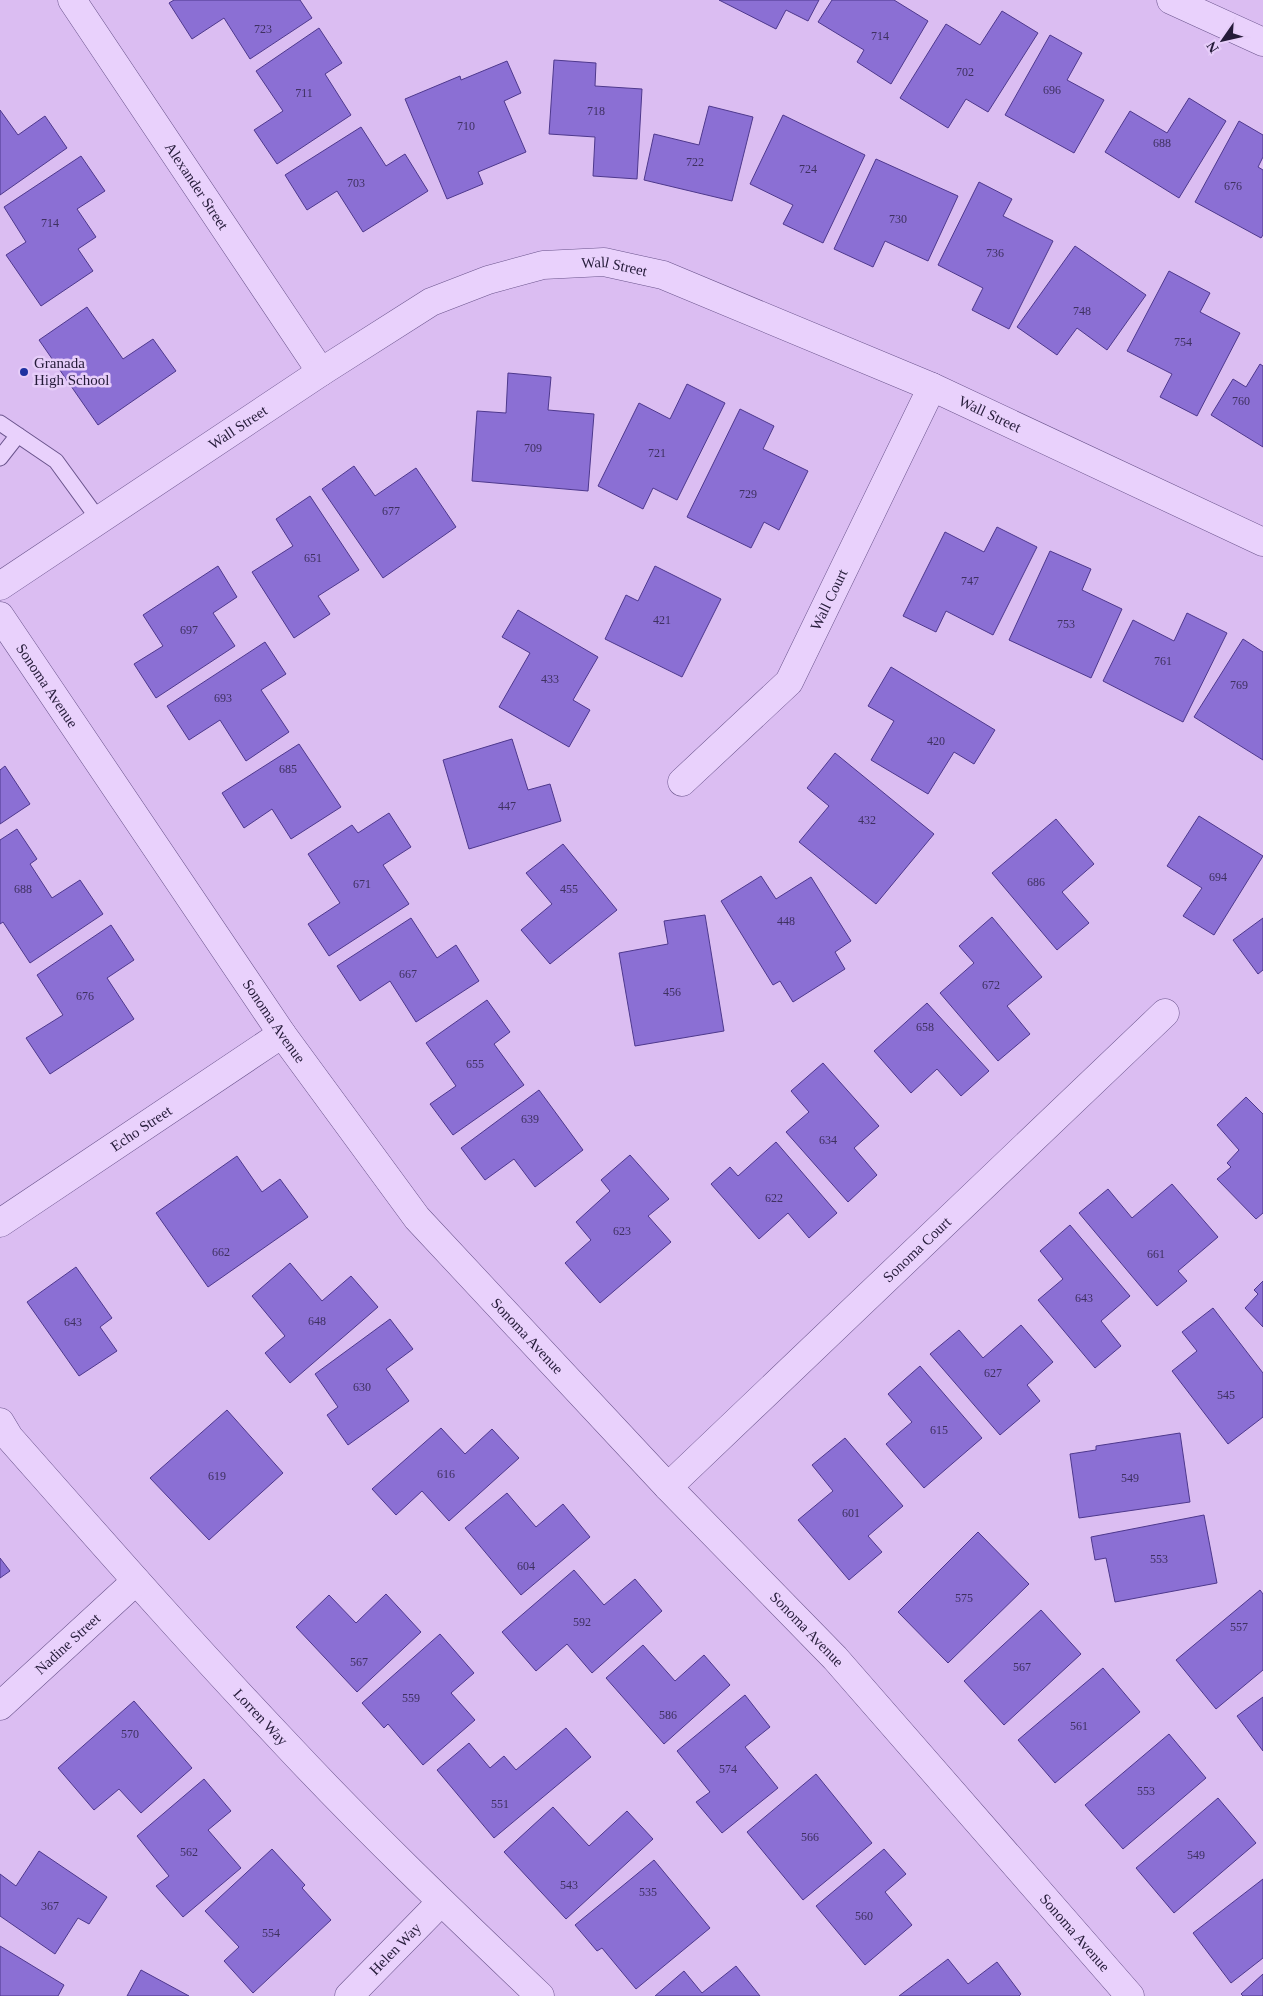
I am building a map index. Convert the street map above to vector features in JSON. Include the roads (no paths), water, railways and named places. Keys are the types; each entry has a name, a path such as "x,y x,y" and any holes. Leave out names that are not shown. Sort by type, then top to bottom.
{"street":[{"name":"Alexander Street","path":"72,0 321,372"},
{"path":"1171,0 1263,42"},
{"name":"Wall Street","path":"0,586 321,372 431,302 488,280 543,266 604,262 663,275 932,387 1263,542"},
{"name":"Wall Court","path":"682,782 790,682 932,387"},
{"name":"Sonoma Avenue","path":"0,616 282,1034 417,1218 668,1486 835,1658 1130,1996"},
{"name":"Sonoma Court","path":"668,1486 1165,1013"},
{"name":"Echo Street","path":"0,1223 282,1034"},
{"name":"Lorren Way","path":"0,1422 9,1437 136,1581 284,1742 440,1902 540,1996"},
{"name":"Nadine Street","path":"0,1706 136,1581"},
{"name":"Helen Way","path":"349,1996 440,1902"}],"lane":[{"path":"0,423 56,461 98,520"},
{"path":"0,458 18,435"}],"place":[{"name":"Granada High School","path":"24,372"}]}
